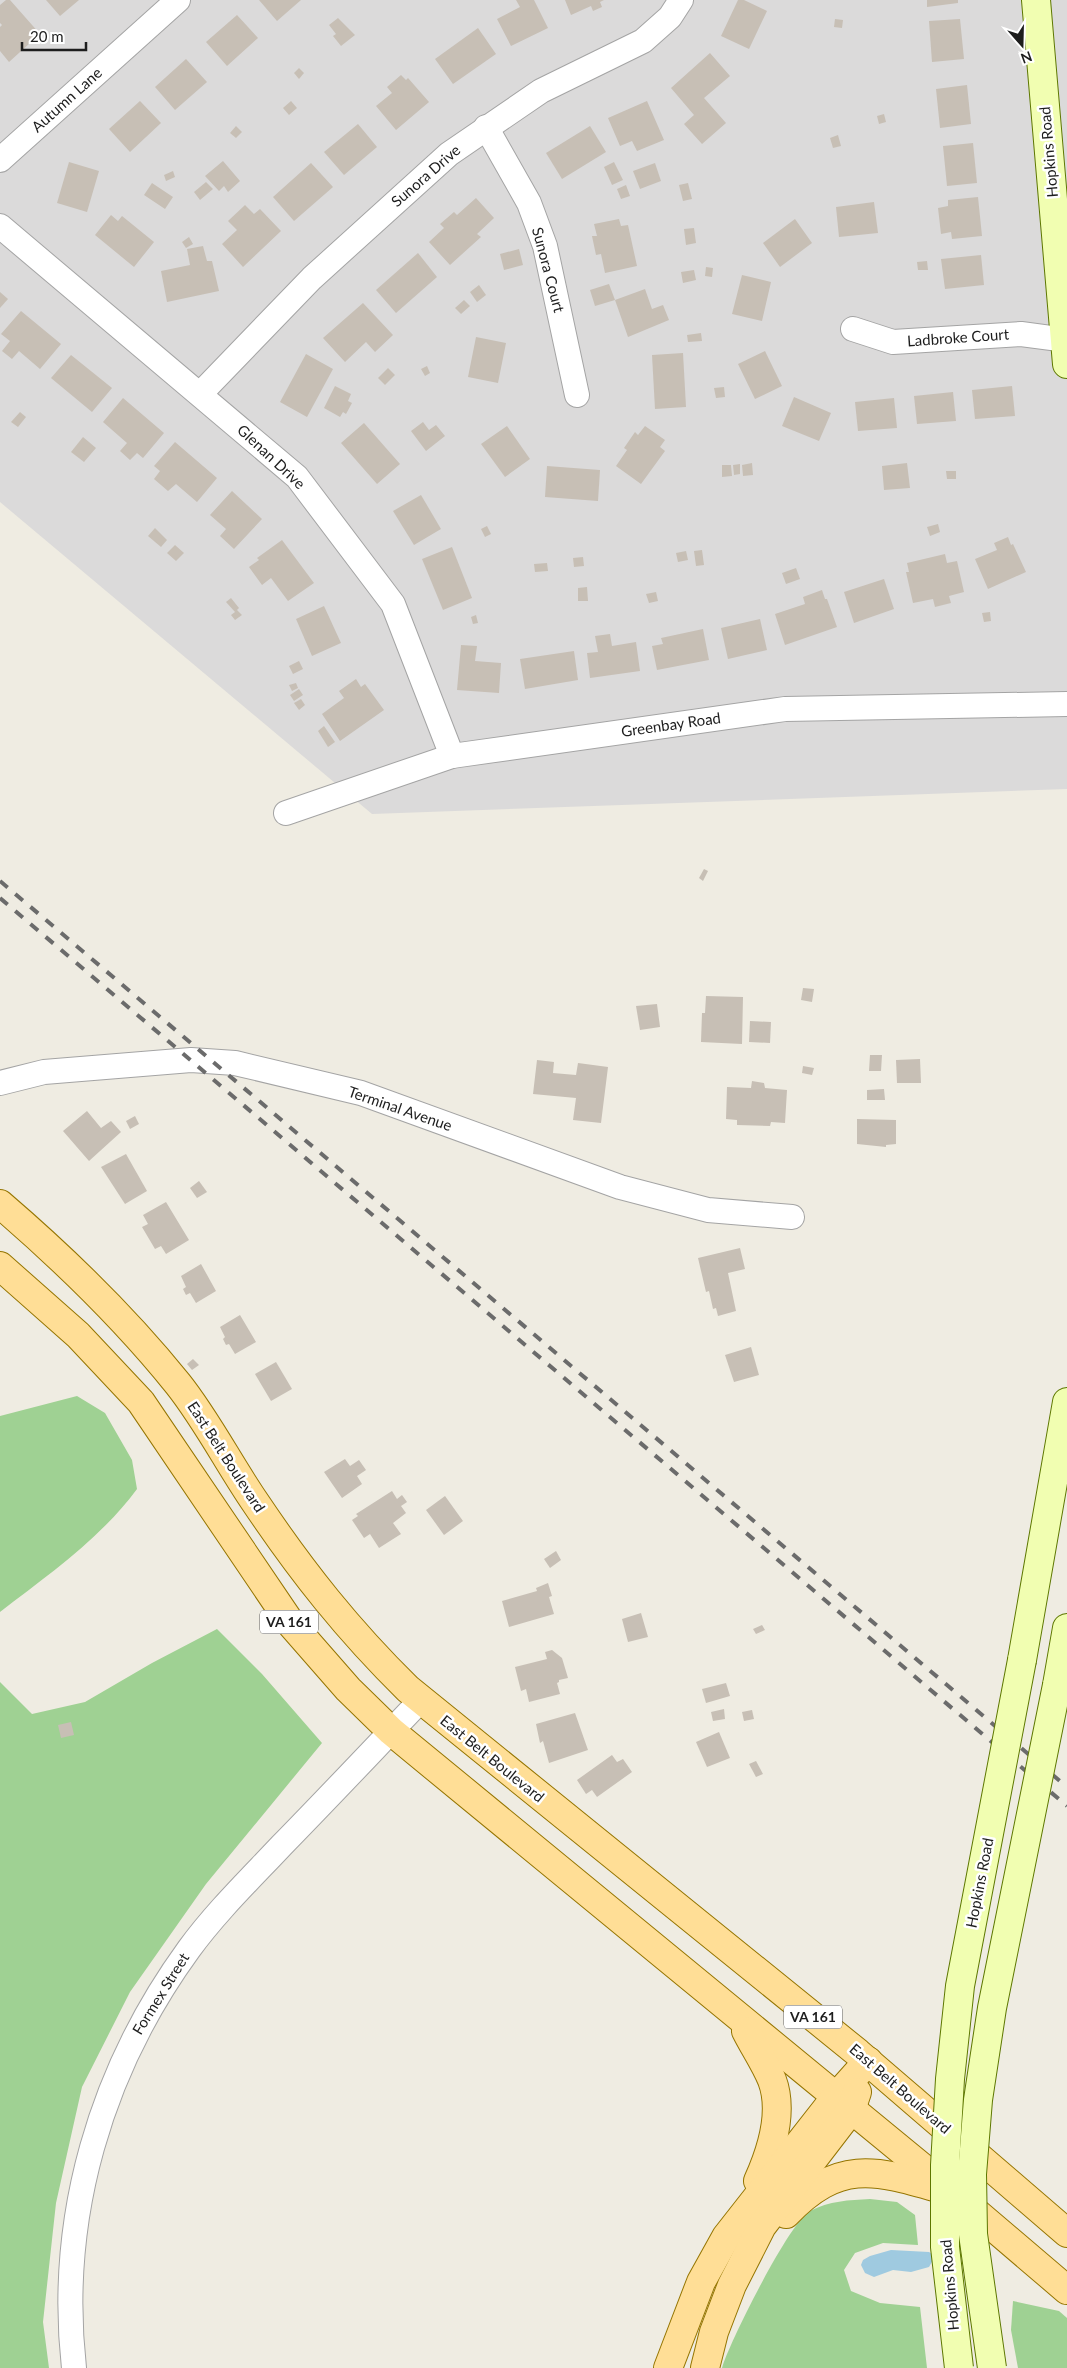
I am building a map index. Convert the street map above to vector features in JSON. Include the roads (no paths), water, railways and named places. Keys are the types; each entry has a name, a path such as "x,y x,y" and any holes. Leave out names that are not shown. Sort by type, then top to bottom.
{"main road":[{"name":"Hopkins Road","path":"1036,0 1066,348"},
{"name":"East Belt Boulevard","path":"0,1204 72,1268 110,1306 179,1385 254,1501 311,1582 366,1647 420,1701 868,2061 1067,2234"},
{"name":"VA 161","path":"0,1266 78,1335 141,1402 292,1625 348,1689 391,1731 951,2192 1067,2290"},
{"name":"Hopkins Road","path":"959,2368 945,2247 944,2165 950,2079 960,1986 1022,1660 1067,1402"},
{"name":"Hopkins Road","path":"992,2368 973,2234 972,2174 978,2100 992,2008 1067,1628"},
{"path":"668,2368 701,2282 740,2215 768,2157 776,2108 772,2081 740,2019"},
{"path":"705,2368 714,2332 732,2285 762,2226 843,2104 868,2061"},
{"path":"740,2215 843,2104"},
{"path":"749,2252 803,2196 820,2186 858,2172 886,2173 951,2192"}],"street":[{"name":"Autumn Lane","path":"0,160 178,0"},
{"name":"Sunora Drive","path":"201,393 312,278 449,154 541,91 643,41 670,16 681,0"},
{"name":"Sunora Court","path":"486,127 529,203 545,246 577,395"},
{"name":"Glenan Drive","path":"0,226 201,393 297,477 393,604 452,756"},
{"name":"Ladbroke Court","path":"853,329 893,342 1021,334 1066,348"},
{"name":"Greenbay Road","path":"286,813 452,756 785,709 1067,704"},
{"name":"Terminal Avenue","path":"0,1083 54,1071 191,1060 235,1063 361,1093 620,1187 708,1210 792,1218"},
{"name":"Formex Street","path":"74,2368 70,2282 78,2211 97,2128 141,2023 190,1947 229,1901 420,1701"}],"water":[{"path":"891,2250 929,2252 932,2254 933,2260 929,2267 911,2272 893,2270 874,2277 865,2273 861,2265 863,2260"}],"railway":[{"path":"0,881 1067,1787"},
{"path":"0,898 1067,1806"}]}
